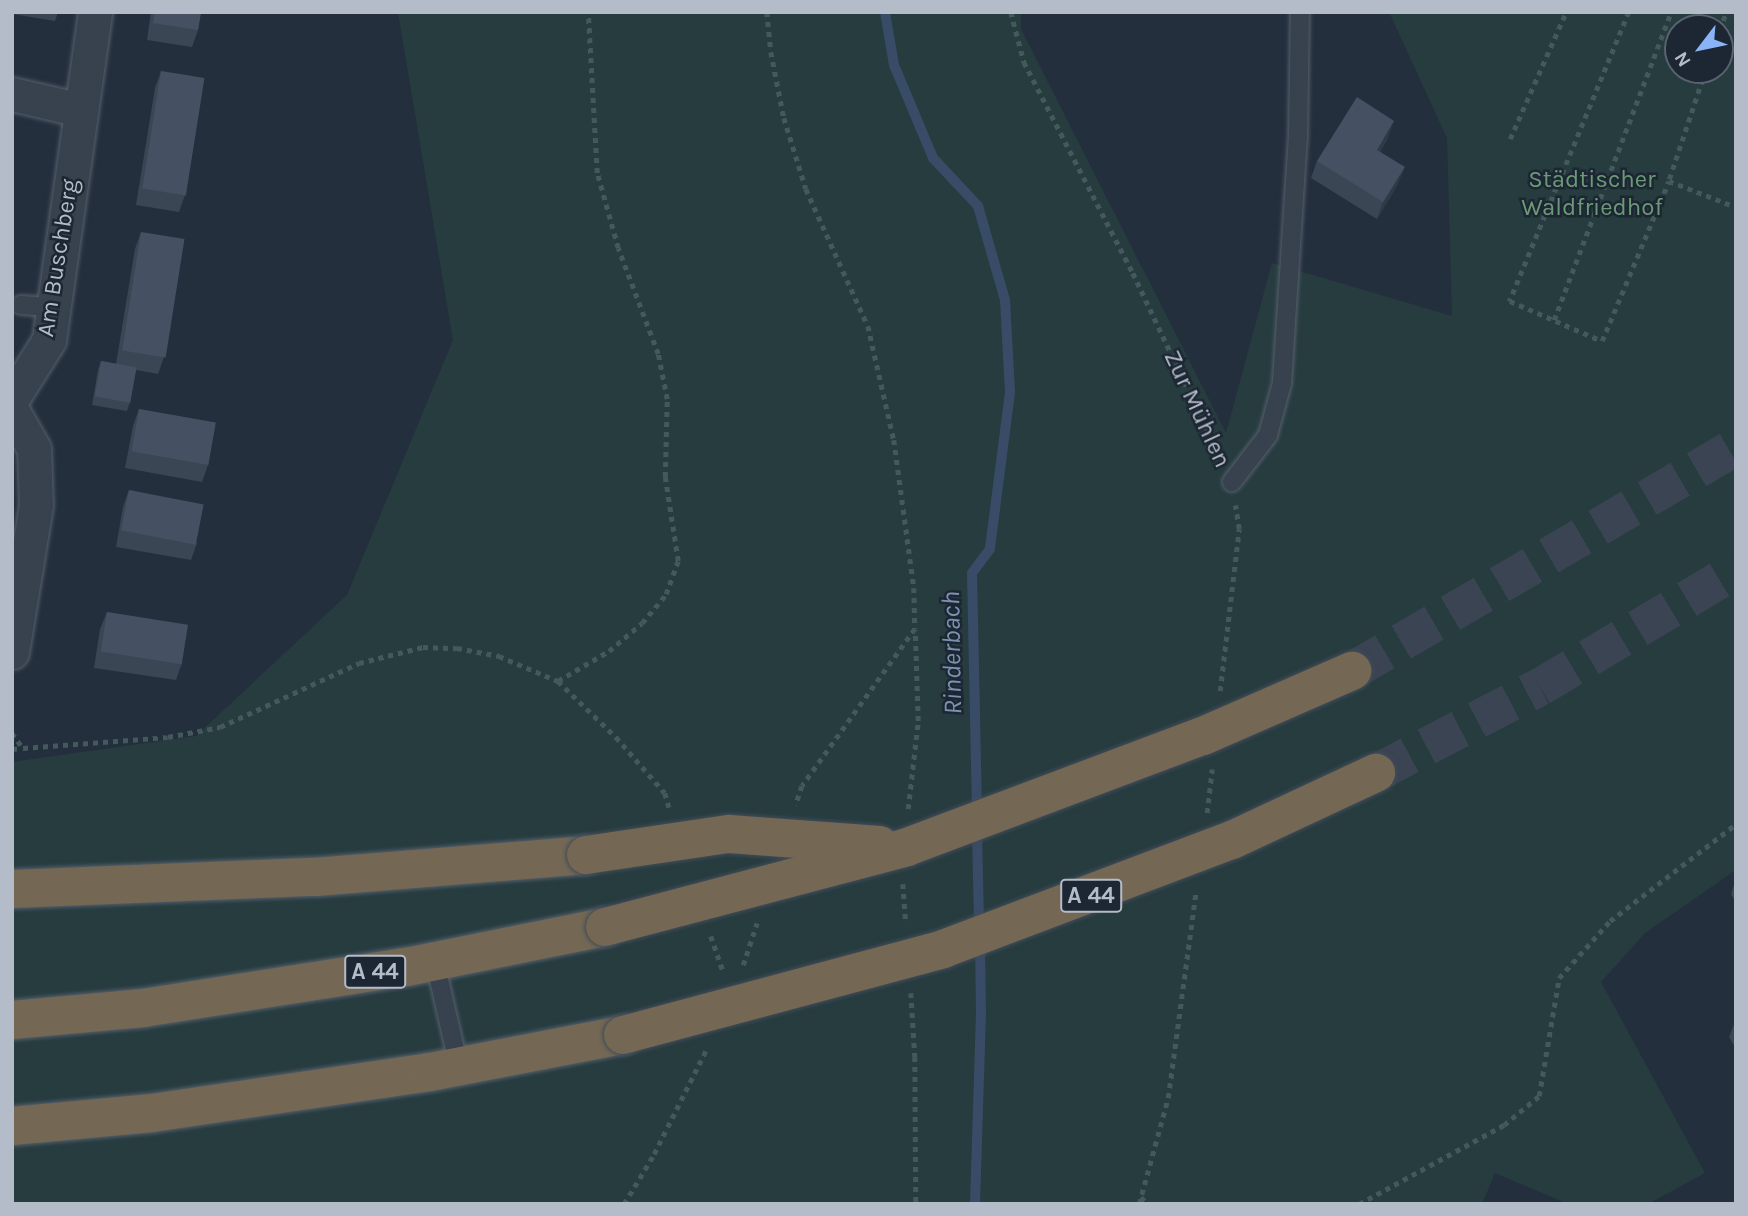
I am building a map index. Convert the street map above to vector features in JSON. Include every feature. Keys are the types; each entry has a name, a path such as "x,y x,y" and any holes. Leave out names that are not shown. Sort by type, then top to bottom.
{"highway":[{"name":"A 44","path":"12,1020 143,1008 435,962 605,927 906,846 1203,736 1352,671"},
{"name":"A 44","path":"12,1126 152,1113 459,1067 623,1035 943,949 1232,840 1376,773"},
{"path":"12,889 315,877 586,855 729,834 906,846"}],"street":[{"name":"Am Buschberg","path":"12,399 49,340 37,306 81,110 95,12"},
{"path":"12,94 81,110"},
{"path":"12,410 34,449 36,505 12,652"}],"lane":[{"name":"Zur Mühlen","path":"1232,482 1268,435 1282,383 1298,137 1300,12"},
{"path":"435,962 459,1067"}],"path":[{"path":"12,749 168,737 220,727 359,663 423,648 457,648 499,656 558,681 609,652 642,623 666,594 678,561 665,477 667,399 658,354 618,248 597,173 588,12"},
{"path":"767,12 771,52 784,118 803,177 868,326 904,501 914,588 918,721 906,846 906,934"},
{"name":"Zur Mühlen","path":"1011,12 1024,62 1133,273 1232,482"},
{"path":"1510,139 1566,12"},
{"path":"1629,12 1510,302 1602,341 1669,181 1701,84"},
{"path":"1554,320 1671,12"},
{"path":"1669,181 1736,207"},
{"path":"793,813 802,786 915,629"},
{"path":"12,733 23,748"},
{"path":"1359,1204 1504,1125 1539,1096 1559,978 1610,921 1736,824"},
{"path":"741,971 758,918"},
{"path":"910,989 915,1057 916,1204"},
{"path":"624,1204 654,1154 708,1046"},
{"path":"1139,1204 1140,1196 1148,1204"}],"green space":[{"name":"Städtischer Waldfriedhof","path":"398,12 1021,12 1021,29 1226,433 1272,263 1452,316 1447,138 1389,12 1736,12 1736,870 1645,933 1601,982 1705,1173 1648,1204 1568,1204 1495,1173 1482,1204 12,1204 12,762 196,736 347,595 453,340"}],"building":[{"path":"155,12 201,12 198,30 153,23"},
{"path":"161,71 204,78 186,195 142,189"},
{"path":"1357,97 1394,121 1377,150 1405,167 1383,202 1317,161"},
{"path":"141,232 184,239 166,357 122,351"},
{"path":"101,361 136,367 130,403 95,396"},
{"path":"139,409 216,423 208,465 132,451"},
{"path":"129,490 204,505 196,545 121,530"},
{"path":"107,612 188,625 182,664 101,652"}],"waterway":[{"name":"Rinderbach","path":"885,12 894,65 933,158 978,206 1005,300 1010,392 990,549 972,573 977,814"},
{"name":"Rinderbach","path":"977,829 979,926"},
{"name":"Rinderbach","path":"975,1204 981,1014 980,944"}],"tunnel":[{"path":"1352,671 1736,447"},
{"path":"1376,773 1540,687 1736,570"}]}
